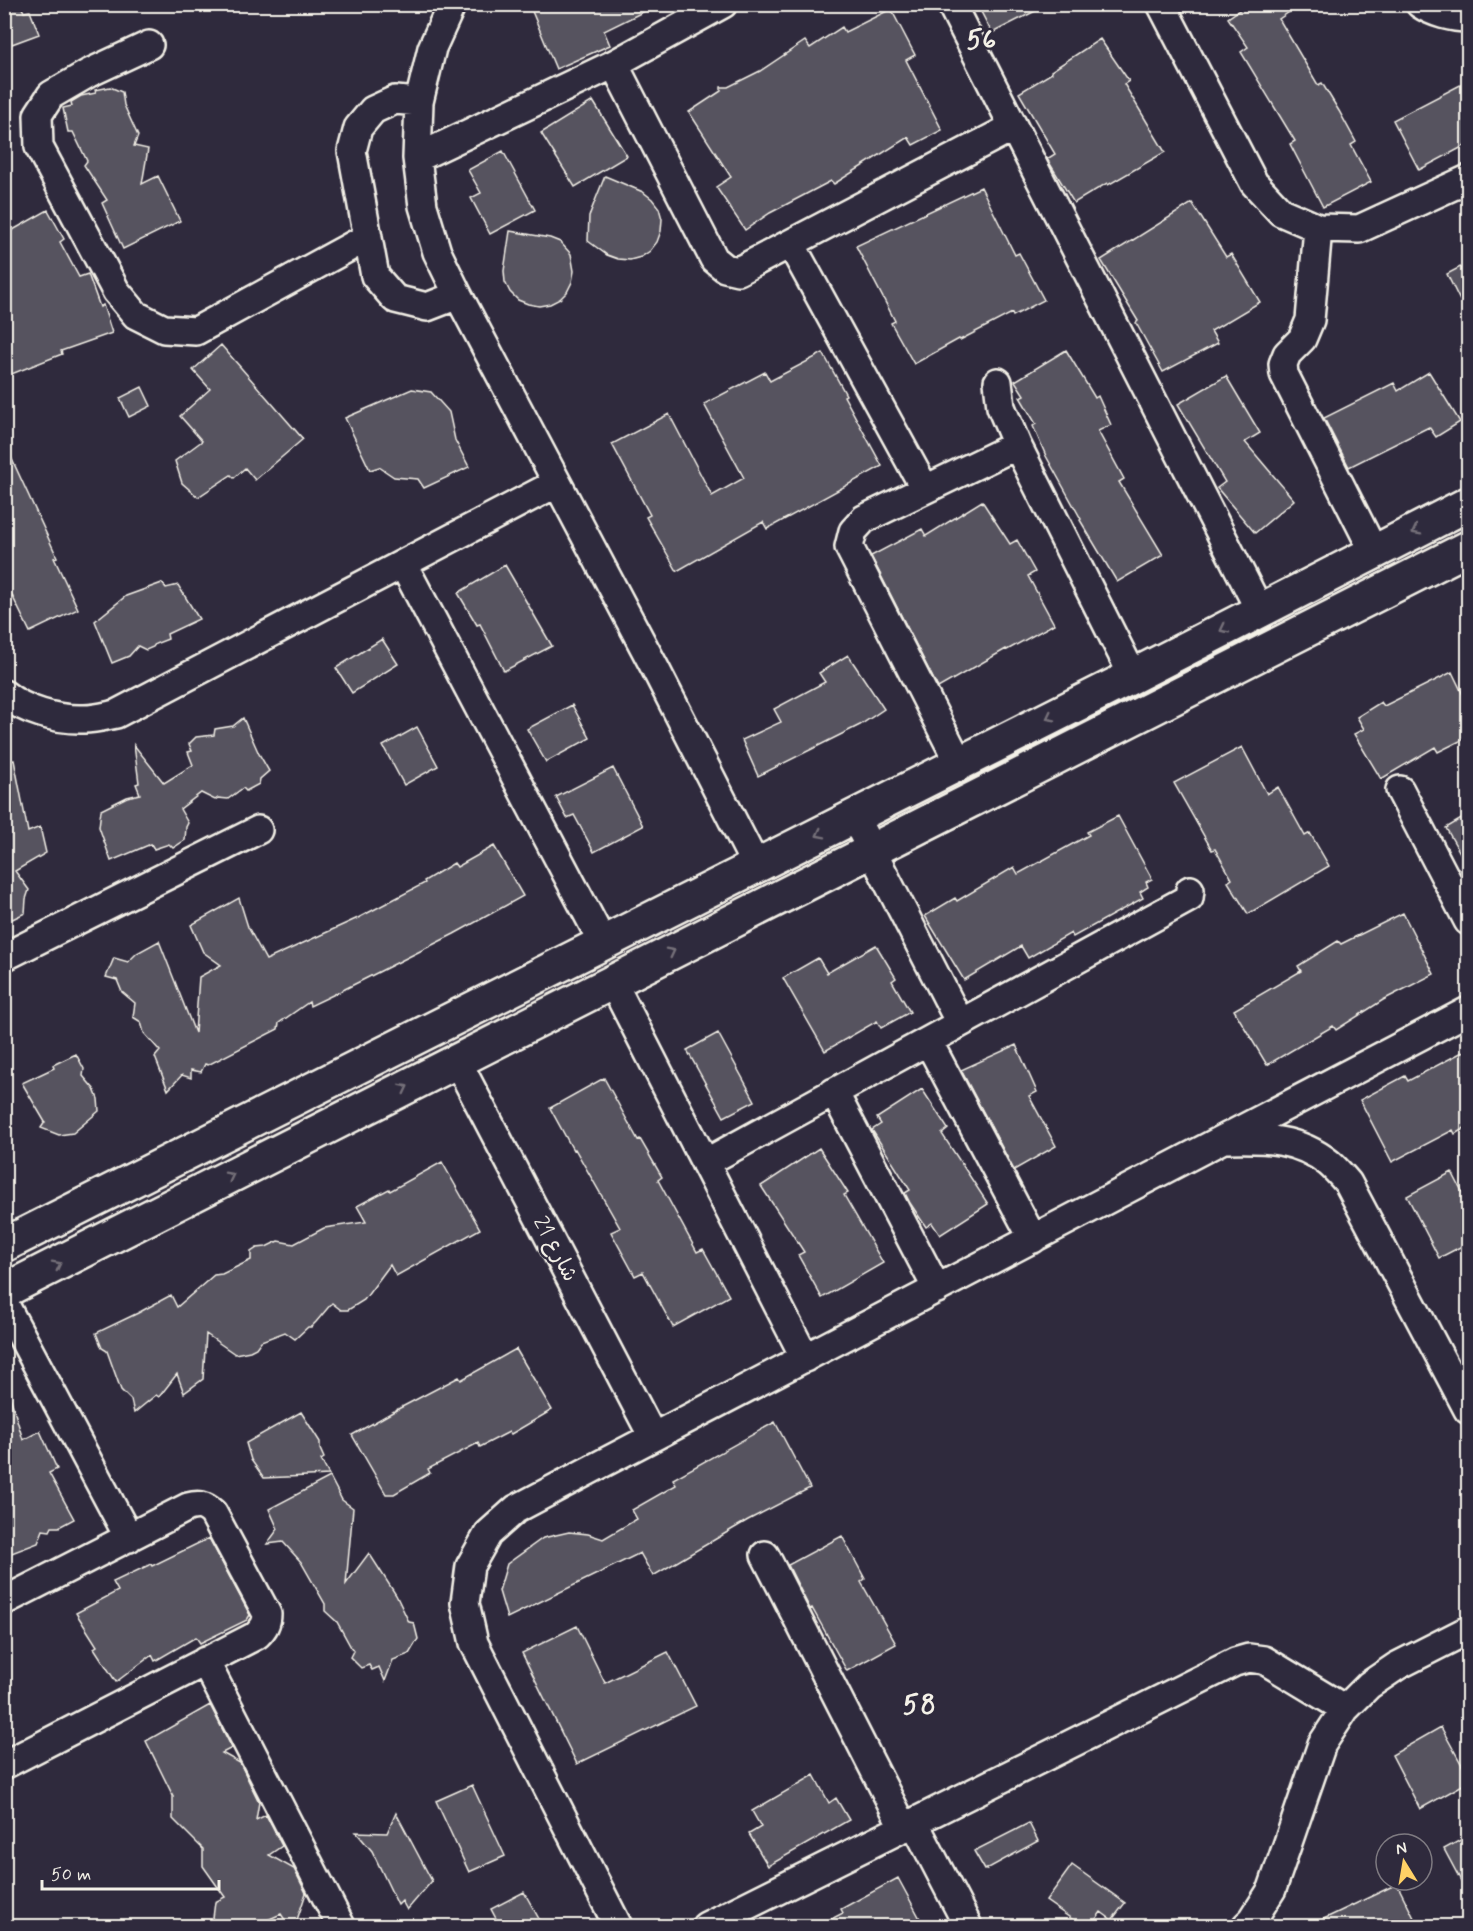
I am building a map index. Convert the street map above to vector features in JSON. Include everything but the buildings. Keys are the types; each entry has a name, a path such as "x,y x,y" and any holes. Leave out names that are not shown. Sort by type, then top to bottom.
{"street":[{"path":"452,4 432,48 419,102 417,158 423,206 437,252 756,866"},
{"path":"417,158 614,64 723,4"},
{"path":"951,4 1260,611"},
{"path":"1161,4 1254,183 1281,212 1318,228 1359,229 1468,180"},
{"path":"1420,4 1426,9 1459,18 1468,18"},
{"path":"148,45 89,73 51,95 38,115 39,147 116,291 136,315 164,329 195,331 369,237"},
{"path":"614,64 714,259 725,268 738,271 1013,127"},
{"path":"419,102 395,100 373,110 358,128 352,151 375,276 395,299 427,307 458,295"},
{"path":"1318,228 1310,320 1302,339 1287,354 1283,364 1284,374 1374,552"},
{"path":"791,244 925,489"},
{"path":"999,382 1001,407 1017,445 1133,676"},
{"path":"959,763 849,547 852,531 864,519 1017,445"},
{"path":"4,694 15,702 50,716 84,720 117,714 557,483"},
{"path":"4,1245 1133,676 1468,504"},
{"path":"4,1291 1468,548"},
{"path":"403,564 610,945 613,959 622,970 610,983 590,986 587,972 582,966 569,960"},
{"path":"1400,790 1468,921"},
{"path":"854,816 960,1023"},
{"path":"4,957 258,830"},
{"path":"705,1163 1189,898 1190,890"},
{"path":"610,983 805,1358"},
{"path":"618,1926 474,1643 465,1603 470,1566 488,1533 516,1509 1468,1011"},
{"path":"928,1041 1033,1239"},
{"name":"شارع 21","path":"457,1060 653,1437"},
{"path":"834,1092 937,1289"},
{"path":"1223,1140 1280,1140 1306,1149 1329,1163 1348,1183 1468,1410"},
{"path":"4,1303 129,1538"},
{"path":"4,1601 197,1504 213,1513 267,1614 267,1622 257,1635 4,1765"},
{"path":"765,1555 909,1825 968,1926"},
{"path":"1246,1926 1272,1889 1322,1744 1345,1709 1369,1685 1397,1666 1468,1630"},
{"path":"706,1926 1235,1662 1249,1658 1264,1660 1345,1709"},
{"path":"205,1661 341,1926"}],"district":[{"name":"56","path":"982,40"},
{"name":"58","path":"920,1705"}]}
